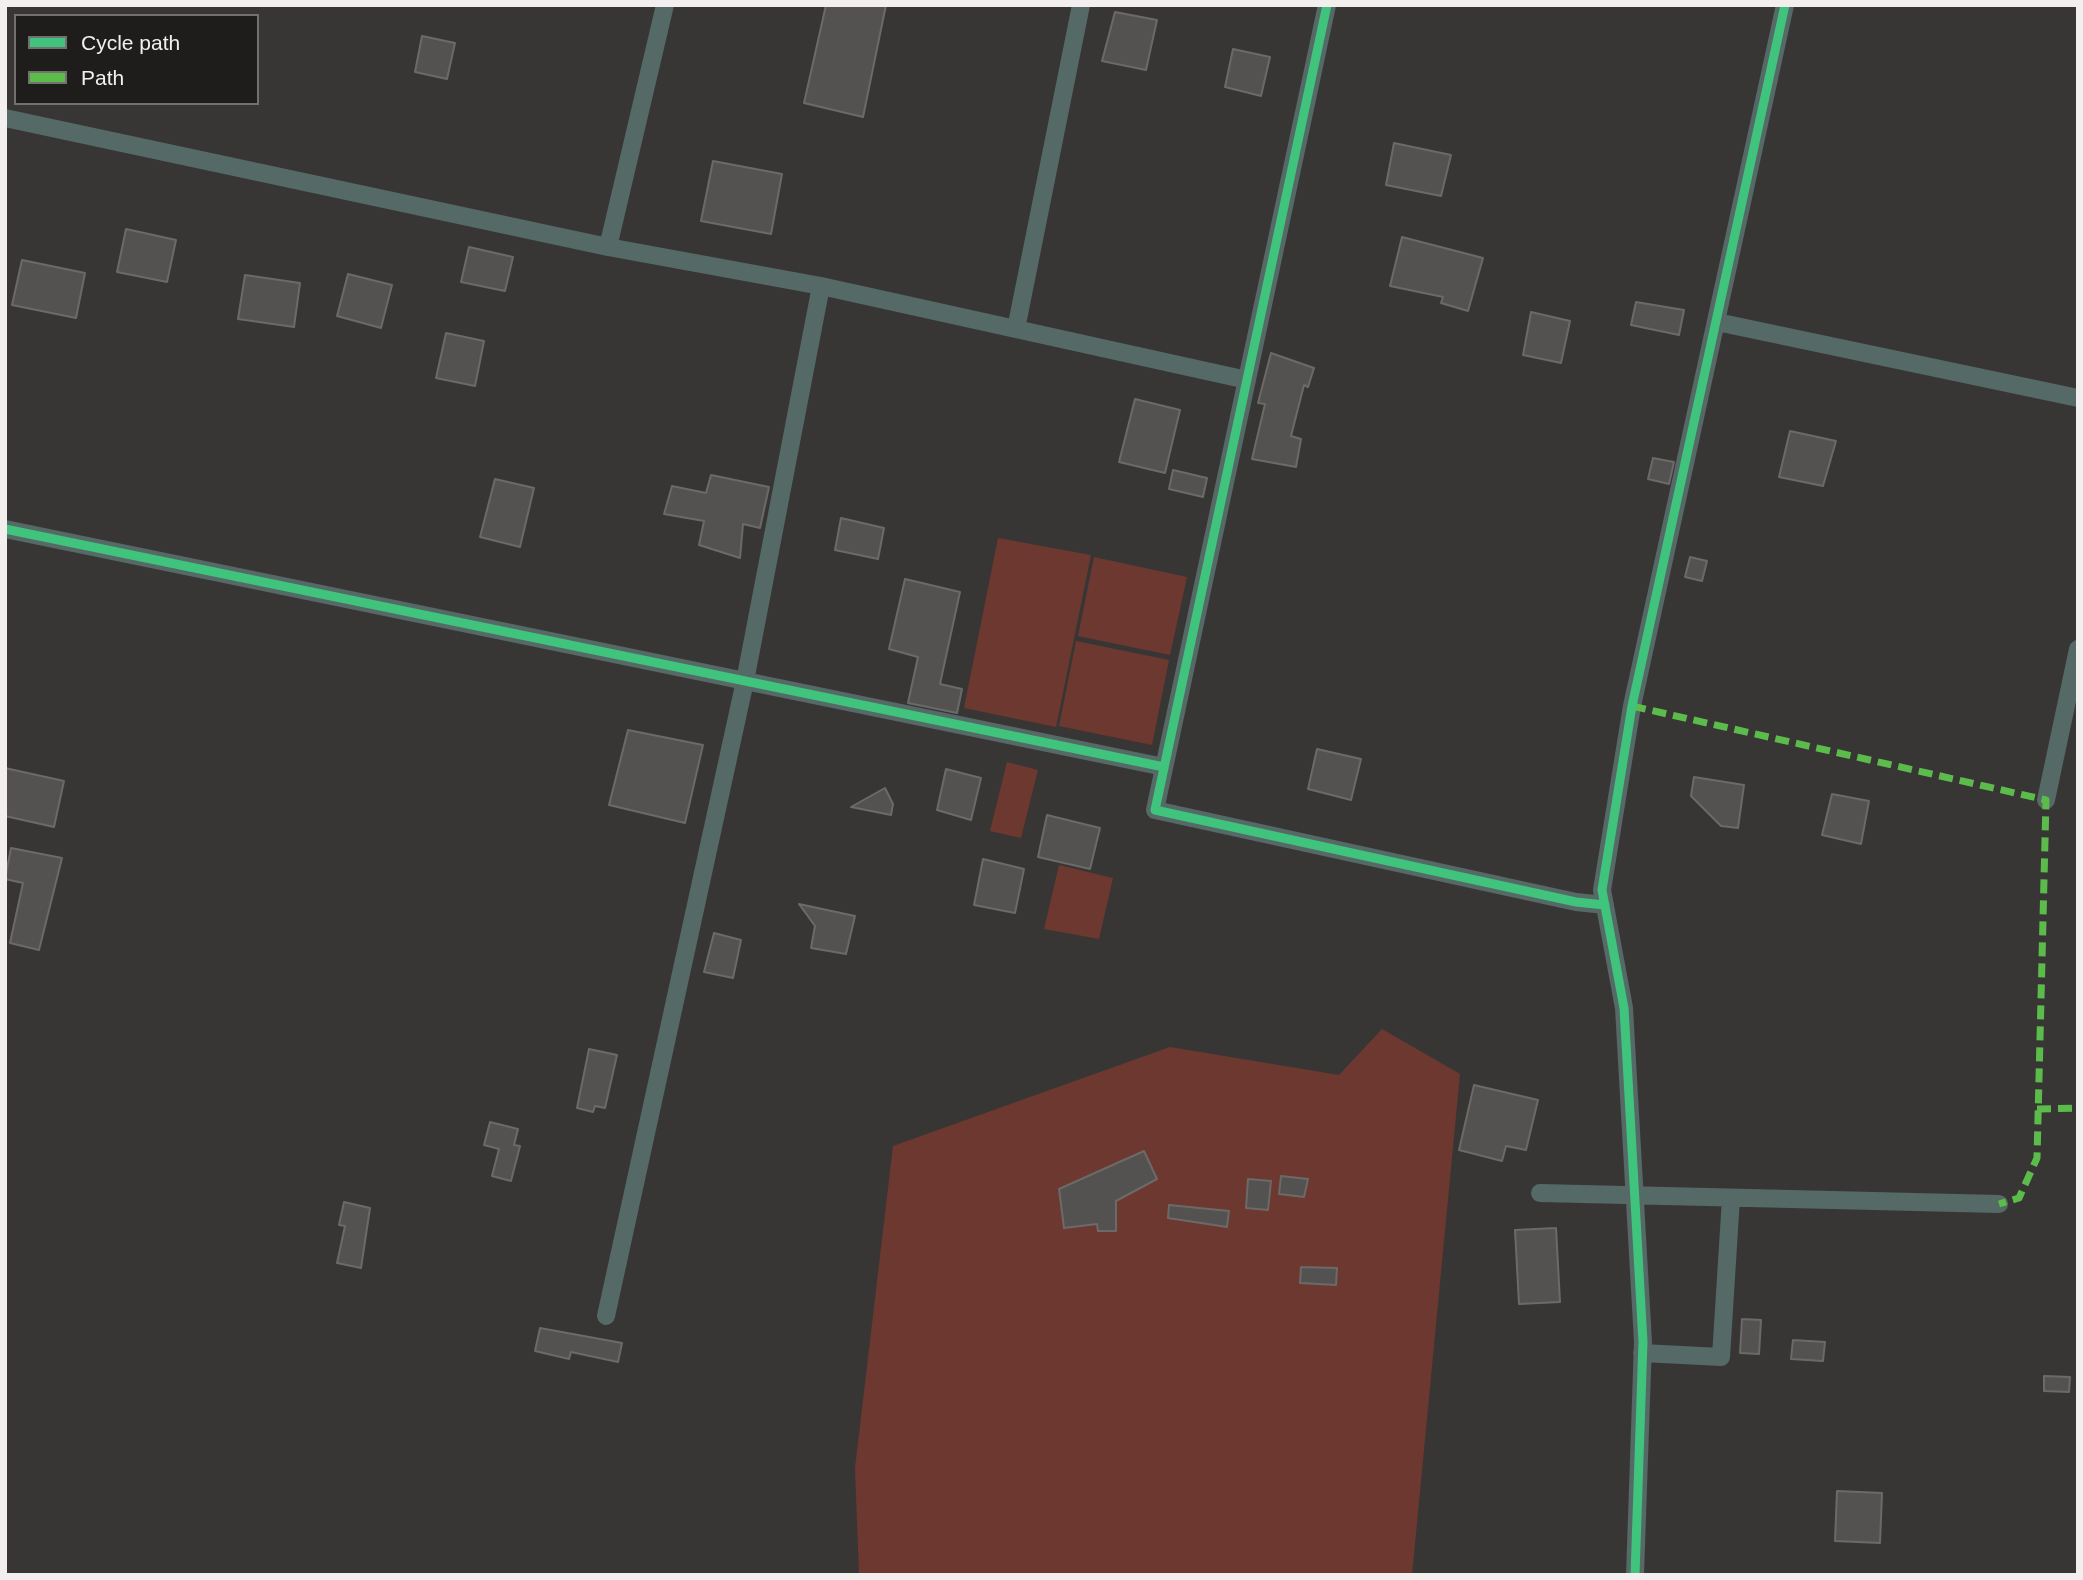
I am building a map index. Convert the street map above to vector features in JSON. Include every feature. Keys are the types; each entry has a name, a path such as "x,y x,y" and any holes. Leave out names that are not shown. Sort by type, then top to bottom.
{"street":[{"path":"608,247 665,5"},
{"path":"1016,329 1081,5"},
{"path":"1327,5 1155,810 1576,902 1605,905"},
{"path":"1636,1575 1642,1353 1635,1196 1624,1008 1602,890 1632,706 1785,5"},
{"path":"5,118 608,247 821,286 1247,380"},
{"path":"606,1316 745,681 821,286"},
{"path":"1717,322 2078,398"},
{"path":"5,528 1164,767"},
{"path":"2046,800 2078,649"},
{"path":"1540,1193 1999,1204"},
{"path":"1642,1353 1721,1357 1731,1198"}],"shaded area":[{"path":"998,538 1091,555 1056,727 964,708"},
{"path":"1094,557 1187,577 1170,655 1078,636"},
{"path":"1076,641 1169,660 1152,745 1059,726"},
{"path":"1007,762 1038,770 1021,838 990,831"},
{"path":"1059,865 1113,878 1099,939 1044,929"},
{"path":"1382,1029 1460,1074 1412,1575 859,1575 855,1468 893,1146 1170,1047 1339,1075"}],"building":[{"path":"826,5 886,5 863,117 804,103"},
{"path":"1115,12 1157,20 1146,70 1102,61"},
{"path":"422,36 455,43 447,79 415,72"},
{"path":"1233,49 1270,57 1261,96 1225,87"},
{"path":"1394,143 1451,155 1441,196 1386,185"},
{"path":"713,161 782,174 771,234 701,221"},
{"path":"126,229 176,240 167,282 117,272"},
{"path":"1402,237 1483,258 1468,311 1441,303 1443,297 1390,286"},
{"path":"469,247 513,257 505,291 461,282"},
{"path":"22,260 85,273 76,318 12,305"},
{"path":"348,274 392,285 381,328 337,316"},
{"path":"245,275 300,283 294,327 238,319"},
{"path":"1636,302 1684,310 1679,335 1631,325"},
{"path":"1531,312 1570,321 1561,363 1523,355"},
{"path":"446,333 484,341 475,386 436,378"},
{"path":"1271,353 1314,368 1308,387 1304,385 1291,436 1301,439 1296,467 1252,459 1265,404 1258,403"},
{"path":"1135,399 1180,410 1165,473 1119,462"},
{"path":"1790,431 1836,441 1823,486 1779,477"},
{"path":"1653,458 1674,462 1669,484 1648,479"},
{"path":"1173,470 1207,478 1203,497 1169,489"},
{"path":"711,475 769,487 760,528 743,524 740,558 699,545 704,521 664,514 672,486 706,493"},
{"path":"495,479 534,488 520,547 480,537"},
{"path":"841,518 884,528 878,559 835,550"},
{"path":"1690,557 1707,561 1702,581 1685,577"},
{"path":"905,579 960,592 940,684 962,689 957,713 908,703 918,657 889,649"},
{"path":"628,730 703,745 685,823 609,805"},
{"path":"1317,749 1361,759 1351,800 1308,789"},
{"path":"5,768 64,781 54,827 5,816"},
{"path":"946,769 981,778 971,820 937,810"},
{"path":"1694,777 1744,785 1738,828 1721,826 1691,796"},
{"path":"885,788 893,804 891,815 851,807"},
{"path":"1832,794 1869,801 1861,844 1822,835"},
{"path":"1047,815 1100,828 1090,869 1038,857"},
{"path":"11,848 62,858 39,950 10,943 23,883 5,879"},
{"path":"983,859 1024,869 1015,913 974,905"},
{"path":"799,904 855,916 846,954 811,948 815,926"},
{"path":"714,933 741,940 733,978 704,972"},
{"path":"589,1049 617,1055 605,1108 595,1106 593,1112 577,1108"},
{"path":"1474,1085 1538,1100 1526,1150 1506,1146 1502,1161 1459,1150"},
{"path":"490,1122 518,1129 514,1145 520,1146 511,1181 492,1176 499,1149 484,1145"},
{"path":"1144,1151 1157,1179 1116,1201 1116,1231 1098,1231 1097,1224 1064,1228 1059,1189"},
{"path":"1281,1176 1308,1179 1304,1197 1279,1194"},
{"path":"1248,1179 1271,1181 1268,1210 1246,1208"},
{"path":"344,1202 370,1208 361,1268 337,1263 345,1226 339,1225"},
{"path":"1169,1205 1229,1211 1227,1227 1168,1218"},
{"path":"1556,1228 1560,1302 1519,1304 1515,1230"},
{"path":"1301,1267 1337,1268 1336,1285 1300,1283"},
{"path":"1742,1319 1761,1320 1759,1354 1740,1353"},
{"path":"540,1328 622,1343 618,1362 571,1352 569,1359 535,1351"},
{"path":"1793,1340 1825,1342 1823,1361 1791,1359"},
{"path":"2044,1376 2070,1377 2069,1392 2044,1391"},
{"path":"1837,1491 1882,1493 1880,1543 1835,1541"}],"marked path":[{"path":"1632,706 2046,800 2037,1158 2019,1198 1999,1204"},
{"path":"2037,1109 2078,1108"}],"cycle path":[{"path":"1327,5 1155,810 1576,902 1605,905"},
{"path":"1635,1575 1643,1342 1624,1008 1602,890 1632,706 1785,5"},
{"path":"5,529 1164,767"}]}
